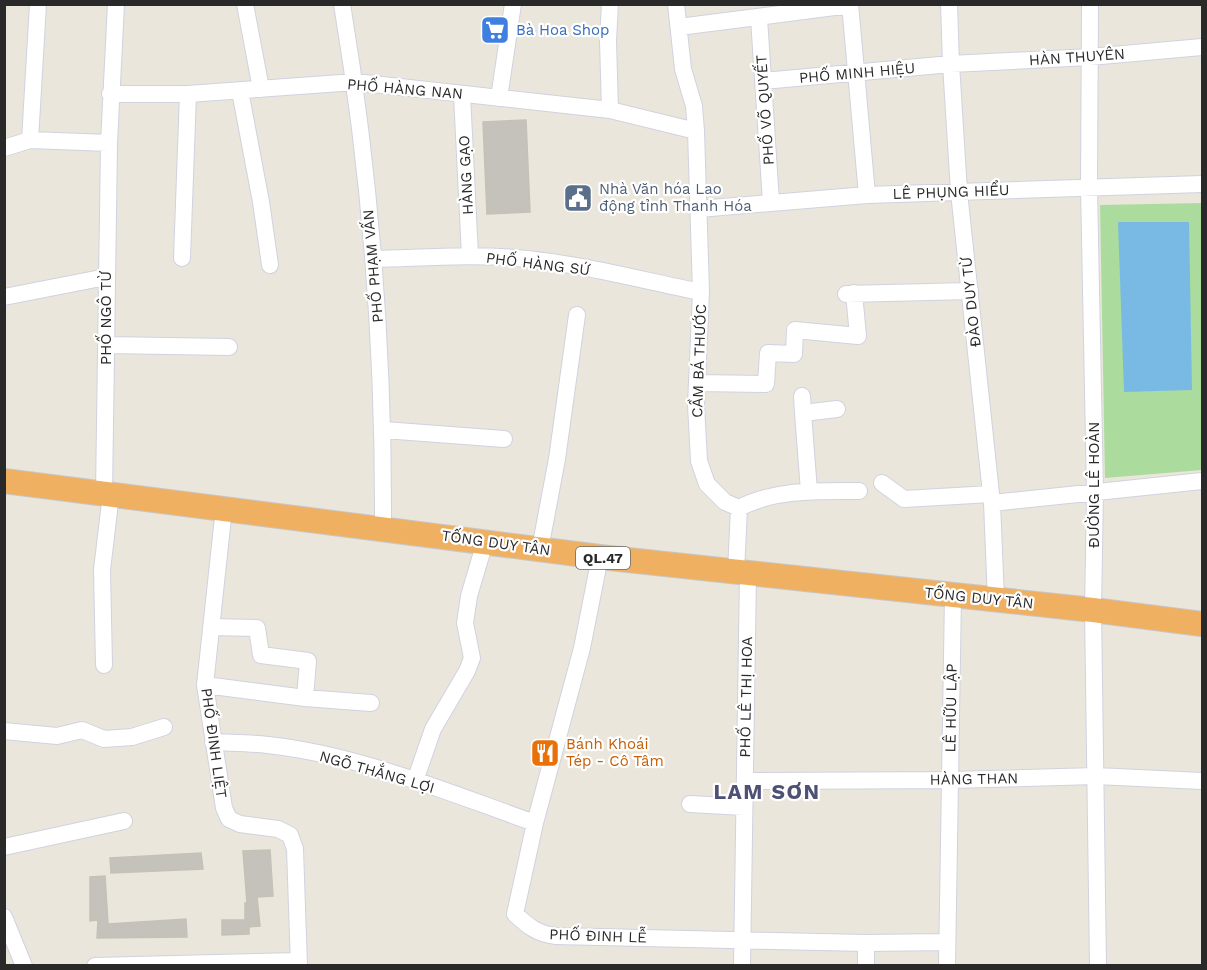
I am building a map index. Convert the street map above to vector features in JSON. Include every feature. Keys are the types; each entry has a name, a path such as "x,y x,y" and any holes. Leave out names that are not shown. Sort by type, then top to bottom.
{"highway":[{"name":"TỐNG DUY TÂN","path":"4,481 600,557 1203,624"}],"street":[{"path":"30,140 38,4"},
{"name":"PHỐ NGÔ TỪ","path":"104,665 102,570 107,494 106,277 110,94 116,4"},
{"path":"245,4 261,89"},
{"name":"PHỐ PHẠM VẤN","path":"342,4 355,82 374,260 384,430 383,529"},
{"path":"610,4 608,41 610,110"},
{"name":"CẦM BÁ THƯỚC","path":"676,4 683,69 694,106 696,131 701,292 696,383 699,461 707,484 725,502 740,508"},
{"name":"ĐÀO DUY TỪ","path":"949,4 959,192 992,499 996,600"},
{"name":"ĐƯỜNG LÊ HOÀN","path":"1090,4 1089,187 1095,493 1093,610 1098,966"},
{"path":"499,98 509,5"},
{"path":"679,27 850,5 867,195"},
{"name":"PHỐ VÕ QUYẾT","path":"759,18 771,202"},
{"name":"HÀN THUYÊN","path":"951,64 1090,57 1203,47"},
{"name":"PHỐ MINH HIỆU","path":"763,81 951,64"},
{"name":"PHỐ HÀNG NAN","path":"110,94 188,94 355,82 610,110 696,131"},
{"path":"240,91 261,202 270,265"},
{"path":"182,258 188,94"},
{"name":"HÀNG GẠO","path":"462,95 470,256"},
{"path":"4,148 30,140 109,143"},
{"name":"LÊ PHỤNG HIỂU","path":"699,209 867,195 1203,184"},
{"name":"PHỐ HÀNG SỨ","path":"374,260 470,256 517,258 579,267 701,292"},
{"path":"4,297 106,277"},
{"path":"696,383 766,384 768,353 795,354 795,330 858,336 850,293 970,291"},
{"path":"540,549 557,459 577,315"},
{"path":"107,345 229,347"},
{"path":"809,491 803,404 837,409"},
{"path":"384,430 504,439"},
{"path":"882,483 904,499 992,499 1095,493 1203,482"},
{"path":"742,572 740,508 755,500 809,491 859,491"},
{"name":"PHỐ ĐINH LIỆT","path":"224,508 205,685 213,742 224,808 229,819 240,824 278,829 290,834 295,849 299,963"},
{"path":"415,782 433,729 467,671 472,658 465,623 469,596 485,542"},
{"name":"PHỐ ĐINH LỄ","path":"600,557 582,648 535,824 515,914 530,928 543,935 556,936 866,943 947,942"},
{"name":"PHỐ LÊ THỊ HOA","path":"742,572 745,781 742,966"},
{"name":"LÊ HỮU LẬP","path":"947,966 953,595"},
{"path":"211,627 256,628 261,655 308,662 305,698"},
{"path":"205,685 305,698 371,703"},
{"path":"4,731 57,736 82,730 104,739 132,736 164,727"},
{"name":"NGÕ THẮNG LỢI","path":"213,742 268,745 352,762 535,824"},
{"name":"HÀNG THAN","path":"745,781 950,780 1096,776 1203,781"},
{"path":"690,804 744,807"},
{"path":"4,847 124,821"},
{"path":"4,917 24,966"},
{"path":"866,943 866,966"},
{"path":"95,966 299,963"}],"green space":[{"path":"1202,203 1202,470 1105,478 1100,205"}],"water":[{"path":"1118,222 1189,222 1192,390 1124,392"}],"building":[{"path":"526,120 530,212 487,214 483,122"},
{"path":"270,850 273,896 257,897 260,926 249,927 249,934 222,935 222,920 245,920 245,903 247,903 243,851"},
{"path":"201,853 203,869 111,873 110,858"},
{"path":"105,876 108,924 186,919 187,937 97,938 98,920 90,921 90,877"}],"place":[{"name":"Bà Hoa Shop","path":"495,30"},
{"name":"Nhà Văn hóa Lao động tỉnh Thanh Hóa","path":"578,198"},
{"name":"Bánh Khoái Tép - Cô Tâm","path":"545,753"}],"district":[{"name":"LAM SƠN","path":"767,792"}]}
